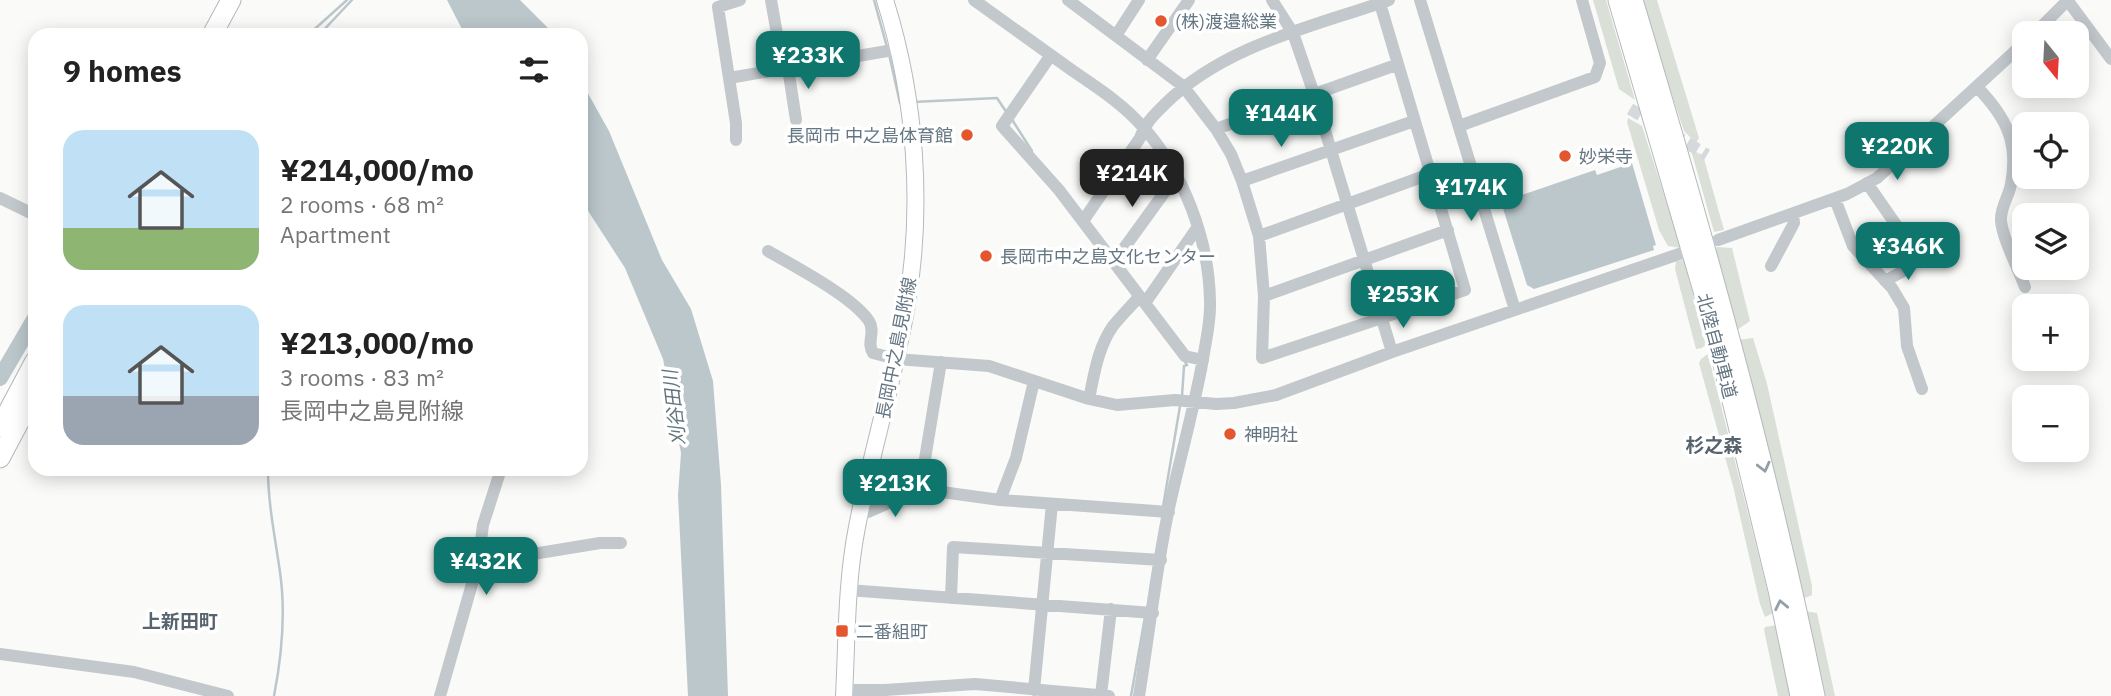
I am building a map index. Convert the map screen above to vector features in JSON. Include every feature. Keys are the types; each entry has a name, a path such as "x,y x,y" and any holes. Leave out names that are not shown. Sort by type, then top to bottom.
{"highway":[{"path":"216,28 231,0"},
{"path":"231,28 246,0"},
{"name":"北陸自動車道","path":"1618,0 1716,335 1778,590 1800,696"},
{"name":"北陸自動車道","path":"1633,0 1698,220 1753,422 1815,696"},
{"path":"0,427 28,374"},
{"path":"0,458 28,405"}],"main road":[{"name":"長岡中之島見附線","path":"844,693 848,590 860,513 896,359 910,283 915,184 911,127 899,49 885,0"}],"street":[{"path":"736,140 736,123 718,3 740,0"},
{"path":"771,0 796,120"},
{"path":"975,0 1108,94 1144,127 1177,175 1203,250 1210,302 1203,360 1196,402 1185,437 1169,512 1139,696"},
{"path":"1117,34 1139,0"},
{"path":"1147,60 1189,0"},
{"path":"1272,0 1293,33 1314,94 1392,352"},
{"path":"1420,0 1515,310"},
{"path":"1459,126 1595,77 1600,63 1582,0"},
{"path":"2047,21 2068,0 2111,59"},
{"path":"1070,1 1183,86 1216,129 1231,154 1259,236 1264,296 1262,358 1465,290 1396,65 1382,1 1227,58 1183,86 1144,127 1140,138 1083,221"},
{"path":"729,78 899,49"},
{"path":"1718,240 1835,199 1877,177 2012,54"},
{"path":"1051,55 1002,126 1059,190 1185,356 1203,360"},
{"path":"1216,129 1396,65"},
{"path":"1978,86 2001,113 2010,132 2012,183 2001,212 2001,224 2025,287"},
{"path":"1242,181 1413,121"},
{"path":"1259,236 1430,174"},
{"path":"1114,262 1177,175"},
{"path":"1867,183 1910,246 1907,269 1885,281"},
{"path":"0,198 28,212"},
{"path":"1835,199 1853,246 1892,288 1904,308 1907,346 1922,389"},
{"path":"1771,266 1794,223 1793,215"},
{"path":"1089,399 1100,351 1112,327 1142,300 1197,228"},
{"path":"1264,296 1448,230"},
{"path":"768,251 850,303 864,316 872,326 870,350 896,359 989,366 1089,399 1129,405 1175,400 1234,403 1276,395 1392,352 1682,253"},
{"path":"920,489 941,362"},
{"path":"1000,500 1016,458 1034,382"},
{"path":"440,696 478,563 481,533 499,476"},
{"path":"860,513 920,489 1000,500 1169,512"},
{"path":"1034,690 1052,504"},
{"path":"478,563 600,543 621,543"},
{"path":"951,598 953,547 1161,560"},
{"path":"848,590 1153,613"},
{"path":"844,693 975,684 1001,692 1034,690 1105,695 1111,610"},
{"path":"0,654 134,673 228,696"}],"shaded area":[{"path":"1593,0 1606,0 1635,100 1619,89"},
{"path":"1640,0 1657,0 1699,138 1696,143 1684,131"},
{"path":"1628,118 1642,126 1681,248 1668,246 1659,230"},
{"path":"1691,150 1703,155 1724,230 1714,232"},
{"path":"1717,247 1732,248 1750,321 1734,332 1712,251"},
{"path":"1684,260 1706,344 1702,348 1696,349 1675,269 1676,261"},
{"path":"1753,338 1767,384 1812,586 1812,595 1805,598 1800,597 1737,340"},
{"path":"1708,354 1773,613 1765,617 1699,363"},
{"path":"1804,611 1817,613 1835,696 1820,696"},
{"path":"1777,625 1790,696 1778,696 1764,630 1765,627"}],"water":[{"path":"447,0 520,0 548,28 461,28"},
{"name":"刈谷田川","path":"588,94 609,131 662,260 691,309 713,381 721,485 728,696 688,696 678,495 681,453 663,359 625,268 588,211"},
{"path":"1632,163 1656,245 1653,246 1654,250 1534,289 1527,285 1501,202 1595,170 1597,175"}],"waterway":[{"path":"316,28 347,0"},
{"path":"326,28 352,0"},
{"path":"874,0 887,47"},
{"path":"889,54 900,103 903,103"},
{"path":"913,102 997,98 1007,113"},
{"path":"1011,118 1032,151"},
{"path":"0,378 28,330"},
{"path":"1182,396 1184,366 1187,365 1184,360"},
{"path":"1163,507 1180,406"},
{"path":"268,476 283,603 281,650 274,696"},
{"path":"1131,696 1145,617"}],"tunnel":[{"path":"1630,109 1656,124"},
{"path":"1672,134 1707,155"}],"place":[{"name":"(株)渡邉総業","path":"1161,21"},
{"name":"長岡市 中之島体育館","path":"967,135"},
{"name":"妙栄寺","path":"1565,156"},
{"name":"長岡市中之島文化センター","path":"986,256"},
{"name":"神明社","path":"1230,434"},
{"name":"二番組町","path":"842,631"}],"district":[{"name":"杉之森","path":"1714,445"},
{"name":"上新田町","path":"180,621"}]}
